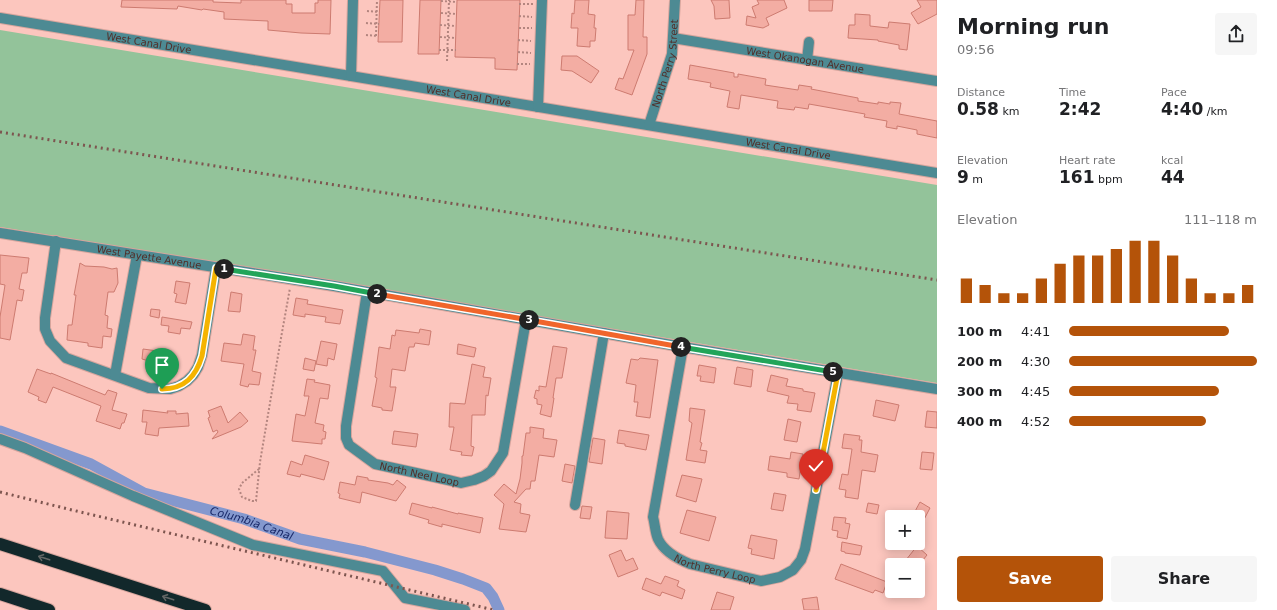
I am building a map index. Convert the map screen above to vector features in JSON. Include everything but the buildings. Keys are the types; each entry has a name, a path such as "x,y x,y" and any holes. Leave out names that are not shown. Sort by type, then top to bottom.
{"highway":[{"path":"0,544 205,610"},
{"path":"0,594 49,610"}],"street":[{"path":"350,76 353,0"},
{"name":"North Perry Street","path":"649,125 672,54 675,0"},
{"path":"537,2 538,108"},
{"name":"West Canal Drive","path":"0,18 937,173"},
{"name":"West Okanogan Avenue","path":"673,38 937,81"},
{"path":"807,60 809,42"},
{"name":"West Payette Avenue","path":"0,233 367,292 683,347 937,389"},
{"path":"56,241 45,318 45,329 50,341 66,358 149,388 170,389 180,386 187,381 198,367 202,356 216,268"},
{"path":"115,375 137,255"},
{"name":"North Neel Loop","path":"367,292 346,426 346,438 349,445 375,464 461,483 484,476 491,471 503,453 526,320"},
{"path":"575,505 604,333"},
{"name":"North Perry Loop","path":"683,347 653,517 658,539 666,550 679,560 762,581 780,577 793,570 801,560 805,549 838,373"},
{"path":"0,438 133,496 254,545 383,571 405,598 464,610"}],"path":[{"path":"366,35 377,36 377,0"},
{"path":"441,1 457,2"},
{"path":"447,60 449,1"},
{"path":"519,4 537,2"},
{"path":"367,11 378,12"},
{"path":"440,13 457,14"},
{"path":"519,16 532,16"},
{"path":"366,23 378,24"},
{"path":"440,25 456,26"},
{"path":"519,28 532,28"},
{"path":"440,37 456,38"},
{"path":"518,40 531,41"},
{"path":"439,50 456,50"},
{"path":"518,52 531,53"},
{"path":"517,64 530,64"},
{"path":"259,469 242,483 239,489 242,497 252,501 256,501 259,469 292,280"}],"green space":[{"path":"0,30 937,185 937,383 0,227"}],"waterway":[{"name":"Columbia Canal","path":"0,431 91,464 144,493 244,519 300,539 365,552 435,570 463,579 486,588 493,597 499,610"}],"railway":[{"path":"0,132 937,280"},
{"path":"0,492 494,610"}],"route":[{"path":"162,389 170,389 180,386 193,375 198,367 202,356 216,268 334,286 838,373 816,490"}]}
